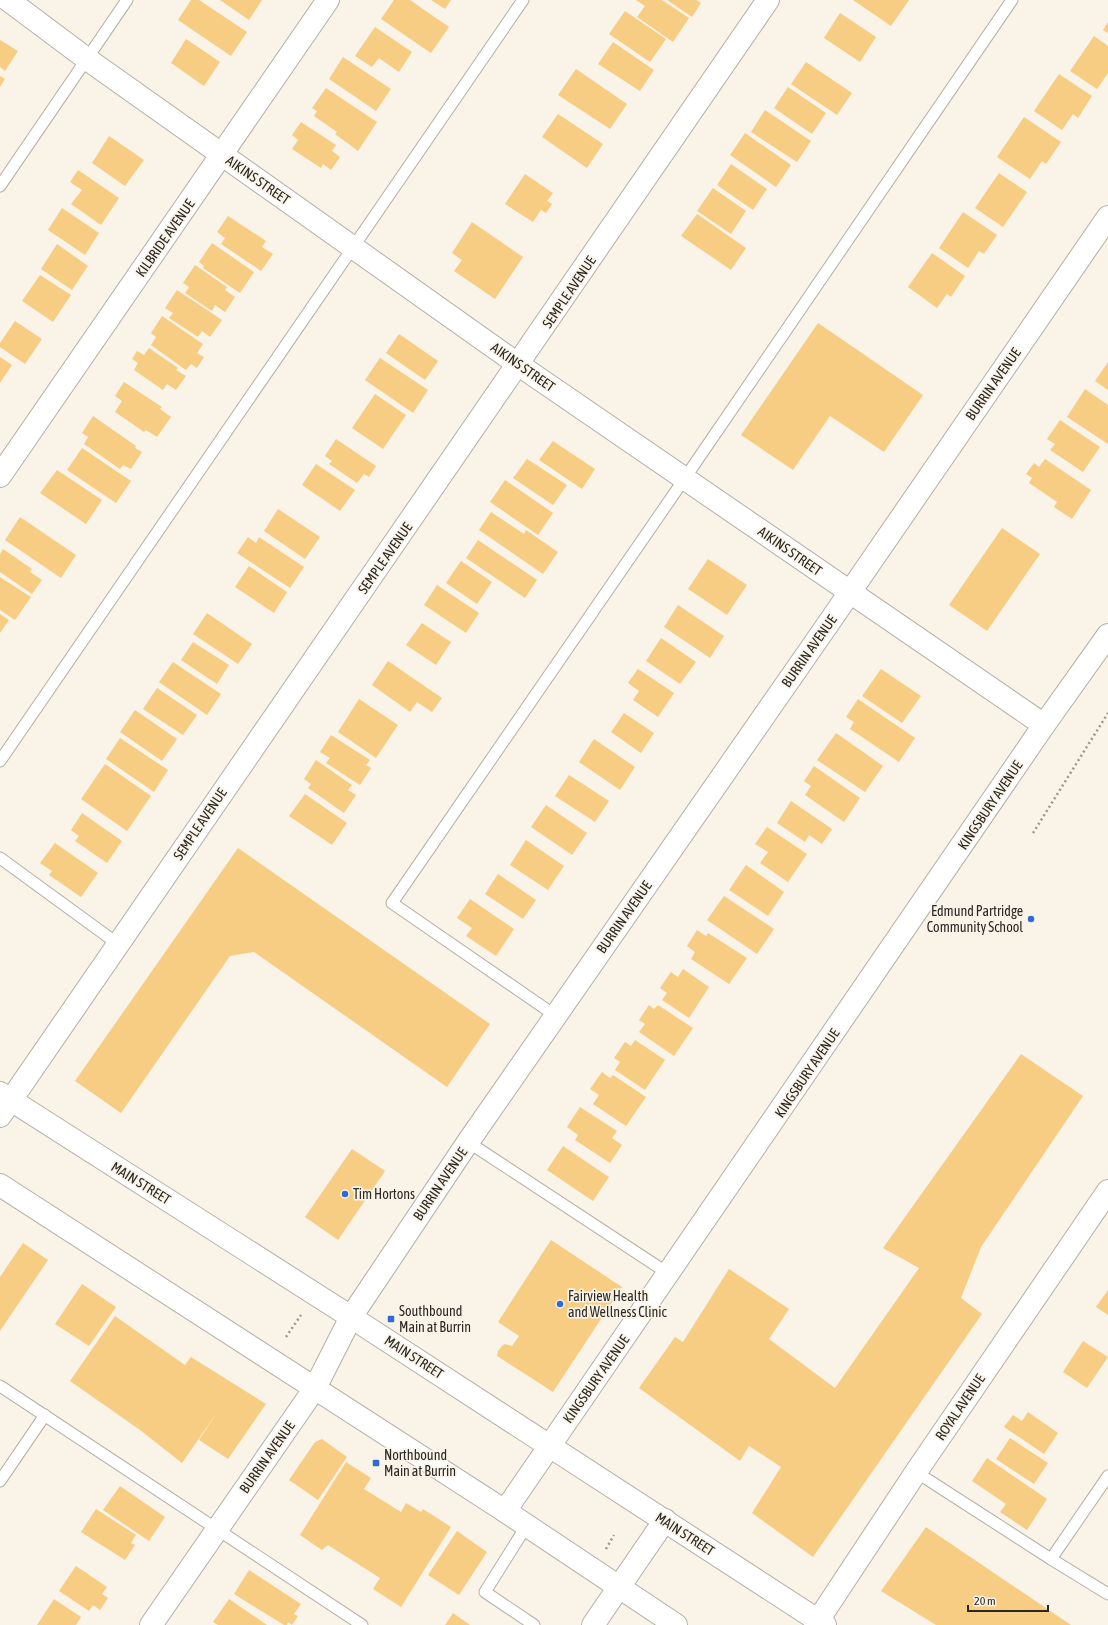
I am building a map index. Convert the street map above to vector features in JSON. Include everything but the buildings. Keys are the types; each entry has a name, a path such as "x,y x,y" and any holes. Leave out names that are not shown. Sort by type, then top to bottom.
{"street":[{"name":"AIKINS STREET","path":"8,0 87,59 519,365 1044,725"},
{"name":"KILBRIDE AVENUE","path":"0,476 223,155 328,0"},
{"name":"SEMPLE AVENUE","path":"3,1103 118,944 519,365 768,0"},
{"name":"BURRIN AVENUE","path":"151,1625 315,1388 352,1317 468,1142 1108,217"},
{"name":"KINGSBURY AVENUE","path":"505,1511 1044,725 1108,635"},
{"name":"MAIN STREET","path":"3,1103 352,1317 665,1520 820,1623"},
{"path":"0,1184 527,1525 676,1625"},
{"name":"ROYAL AVENUE","path":"820,1623 916,1472 1108,1191"},
{"path":"593,1625 665,1520"}],"lane":[{"path":"0,186 128,0"},
{"path":"0,761 523,0"},
{"path":"556,1016 392,903 1012,0"},
{"path":"0,858 118,944"},
{"path":"468,1142 668,1274"},
{"path":"0,1386 362,1625"},
{"path":"0,1481 45,1415"},
{"path":"916,1472 1108,1594"},
{"path":"1051,1559 1108,1476"},
{"path":"527,1525 485,1592 534,1625"}],"path":[{"path":"1033,833 1108,713"},
{"path":"286,1338 301,1315"},
{"path":"603,1552 614,1535"}],"place":[{"name":"Edmund Partridge Community School","path":"1031,919"},
{"name":"Tim Hortons","path":"345,1194"},
{"name":"Fairview Health and Wellness Clinic","path":"560,1304"},
{"name":"Southbound Main at Burrin","path":"391,1319"},
{"name":"Northbound Main at Burrin","path":"376,1463"}]}
